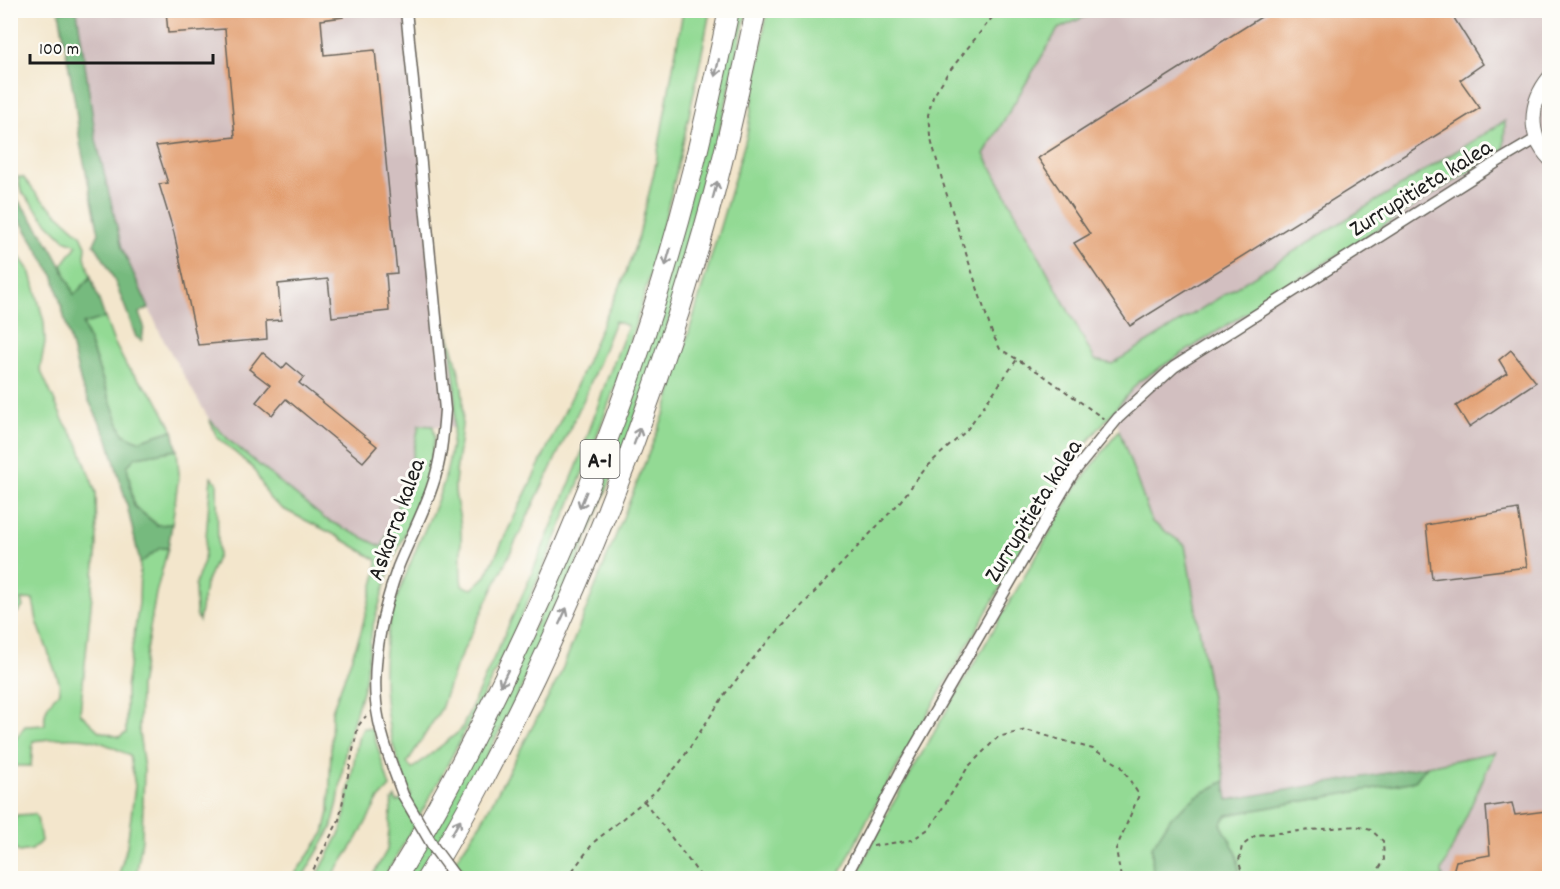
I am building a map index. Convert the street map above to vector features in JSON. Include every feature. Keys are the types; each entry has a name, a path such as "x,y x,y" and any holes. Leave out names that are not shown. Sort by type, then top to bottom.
{"highway":[{"name":"A-1","path":"396,879 420,839 490,707 542,600 594,474 629,381 659,289 690,181 729,10"},
{"name":"A-1","path":"427,879 502,743 567,609 617,489 654,388 687,286 714,192 756,10"}],"street":[{"name":"Askarra kalea","path":"406,10 445,410 441,454 433,487 398,568 379,632 376,704 387,751 403,795 434,848 456,879"},
{"path":"1550,77 1539,91 1534,107 1533,123 1536,140 1550,159"},
{"name":"Zurrupitieta kalea","path":"845,879 902,769 1073,473 1112,426 1174,367 1536,140"}],"path":[{"path":"973,10 992,18"},
{"path":"998,10 947,74 933,97 928,116 930,135 943,183 992,333 1000,348 1098,414 1112,426"},
{"path":"567,879 594,842 655,792 681,762 725,694 760,650 899,503 928,465 966,431 1017,358"},
{"path":"309,879 339,820 358,726 376,704"},
{"path":"860,848 912,840 930,828 968,767 998,737 1026,730 1094,749 1121,766 1139,795 1116,849 1121,879"},
{"path":"644,801 702,879"},
{"path":"1243,879 1239,861 1242,846 1256,835 1356,826 1371,830 1383,842 1384,861 1373,879"}],"shaded area":[{"path":"77,11 413,11 439,280 455,387 453,428 419,425 408,477 382,547 325,519 230,441 209,419 163,339 122,248 96,139"},
{"path":"1097,11 1549,11 1549,878 1443,878 1442,871 1495,753 1228,800 1185,545 1152,522 1095,360 984,154 1058,29"}],"green space":[{"path":"59,11 77,11 96,139 122,248 149,308 139,313 144,326 142,341 136,337 113,277 94,244 99,233 80,143"},
{"path":"683,11 710,11 682,150 646,288 618,378 569,507 513,634 451,758 384,878 371,878 387,850 392,801 395,797 397,802 411,795 389,727 384,680 385,656 393,609 438,499 450,456 455,417 455,388 446,325 459,372 463,400 455,485 461,525 461,579 462,586 472,589 486,576 573,394 624,278 639,235 655,168","holes":["615,321 628,326 577,466 526,587 461,730 412,769 407,763 441,709 455,668 584,399"]},
{"path":"737,11 747,11 703,204 665,334 628,438 575,568 521,689 474,781 419,878 406,878 564,568"},
{"path":"767,11 1097,11 1058,29 984,154 1095,360 1112,364 1505,121 1504,149 1139,381 1076,456 867,820 838,878 469,878 455,861 482,821 559,677 666,410 747,135"},
{"path":"18,177 23,177 38,196 81,235 86,246 85,257 91,277 74,296 62,265 77,245 65,240 47,222 21,191"},
{"path":"11,192 47,241 74,295 91,277 105,318 83,324 123,434 138,441 173,430 177,450 136,457 127,466 134,506 157,525 172,524 168,548 160,548 140,563 127,505 108,439 82,387 54,277 23,225 11,211"},
{"path":"11,245 31,273 44,322 45,342 40,369 63,420 78,443 96,493 97,546 80,713 99,731 119,737 126,733 126,687 139,603 140,563 160,548 168,548 156,593 140,686 139,732 144,769 142,839 136,878 118,878 127,846 135,786 130,756 94,740 61,738 33,741 31,766 11,766 11,745 25,726 45,725 48,706 60,692 59,682 37,621 33,599 21,600 23,607 12,618 11,630"},
{"path":"105,318 127,367 156,398 173,430 138,441 123,434 83,323"},
{"path":"209,419 230,441 325,519 382,547 408,477 419,425 433,426 435,437 426,487 391,565 372,629 365,681 346,747 338,802 331,829 302,878 292,878 324,833 329,812 332,711 360,635 376,574 377,560 335,535 283,509 270,499 253,468 217,437"},
{"path":"1119,430 1152,522 1185,545 1225,781 1197,796 1152,847 1153,878 856,878 881,824 1075,489"},
{"path":"177,450 179,474 172,524 158,525 134,506 127,466 136,457"},
{"path":"211,477 217,482 218,555 205,586 199,621 196,615 195,585 204,561"},
{"path":"363,728 372,729 390,787 378,800 356,841 331,878 316,878 342,829 358,739"},
{"path":"1495,752 1442,871 1443,878 1240,878 1237,854 1221,824 1227,815 1415,781 1427,766"},
{"path":"1427,766 1415,781 1227,815 1221,824 1237,854 1240,878 1153,878 1152,847 1171,817 1197,796 1225,781 1228,800"},
{"path":"34,814 37,817 41,841 32,850 19,852 11,847 11,823 17,815"}],"building":[{"path":"166,10 342,10 343,17 321,20 324,55 375,50 397,273 386,274 389,311 332,317 328,279 278,284 281,320 266,321 267,339 198,345 174,233 159,184 168,183 156,146 235,137 225,29 168,33"},
{"path":"1272,10 1449,10 1483,64 1460,80 1480,108 1130,326 1074,243 1090,234 1038,158"},
{"path":"1511,350 1536,382 1469,427 1456,406 1507,373 1499,360"},
{"path":"262,352 282,369 287,363 304,377 299,383 377,446 363,462 286,399 272,415 256,402 270,385 249,369"},
{"path":"1518,509 1527,567 1432,579 1426,525"},
{"path":"1512,803 1515,815 1546,811 1550,830 1550,879 1451,879 1456,861 1490,855 1486,807"}]}
